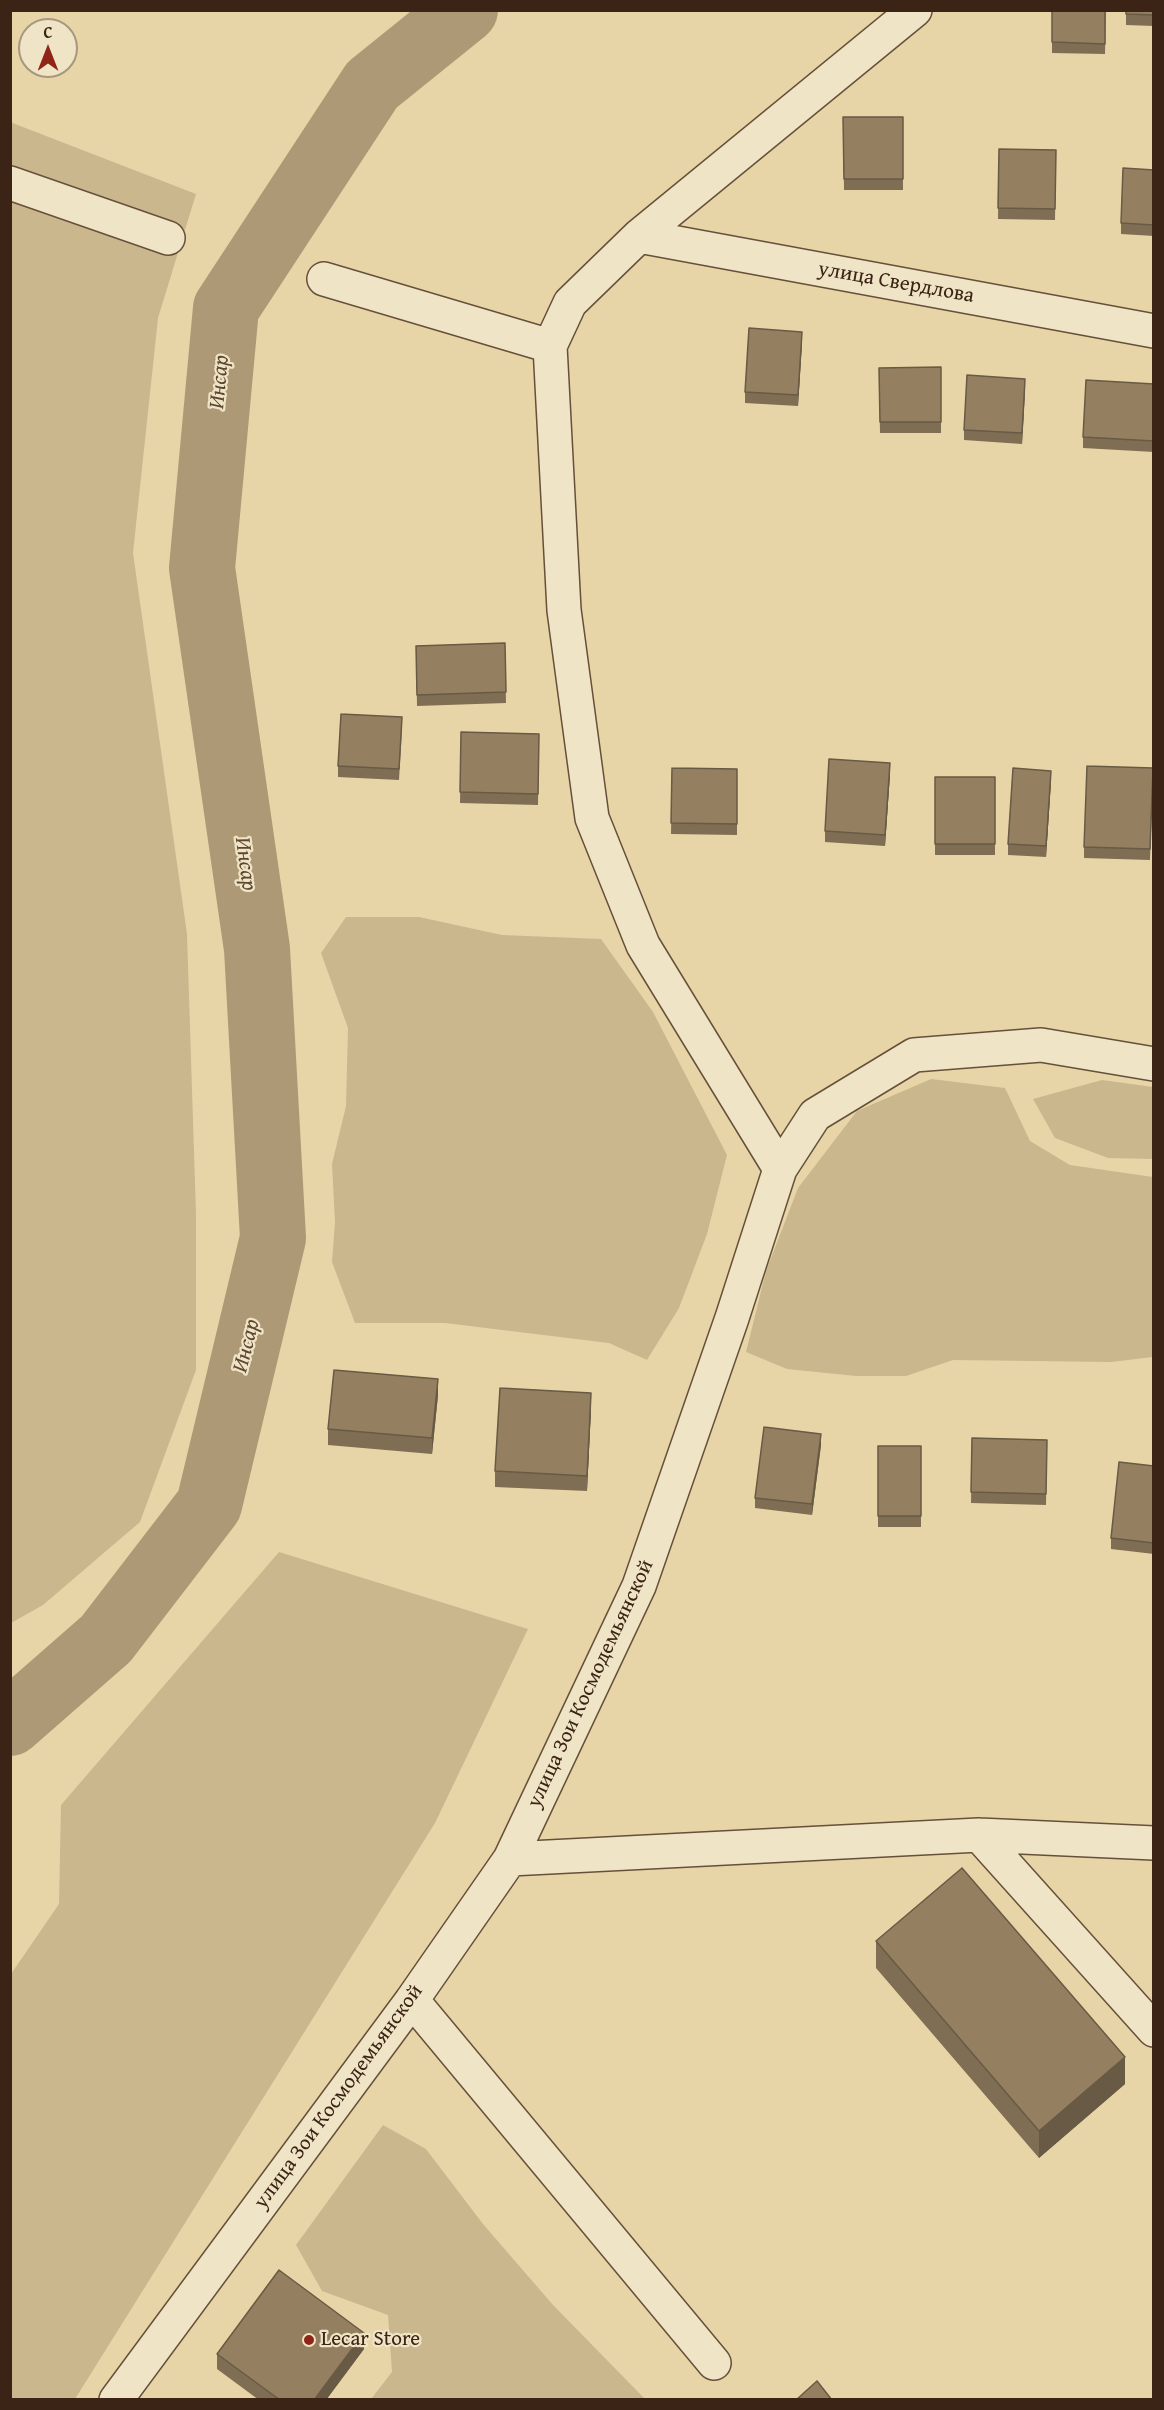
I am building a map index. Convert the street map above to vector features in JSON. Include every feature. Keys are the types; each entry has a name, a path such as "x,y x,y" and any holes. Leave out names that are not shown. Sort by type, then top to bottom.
{"street":[{"path":"780,1169 643,945 592,818 564,610 550,346 570,303 639,236 915,10"},
{"path":"10,183 168,238"},
{"name":"улица Свердлова","path":"639,236 1154,331"},
{"path":"324,279 550,346"},
{"name":"улица Зои Космодемьянской","path":"116,2400 412,2000 510,1858 639,1586 728,1329 780,1169 815,1115 914,1055 1041,1045 1154,1064"},
{"path":"510,1858 979,1835 1154,1843"},
{"path":"979,1835 1154,2030"},
{"path":"412,2000 714,2363"}],"shaded area":[{"path":"10,122 196,194 158,318 133,553 187,934 196,1214 196,1370 140,1522 43,1605 11,1623"},
{"path":"346,917 419,917 502,935 601,939 653,1012 727,1155 707,1234 679,1308 647,1360 609,1343 445,1323 355,1323 332,1262 335,1222 332,1164 346,1106 348,1028 321,953"},
{"path":"931,1079 1005,1088 1030,1141 1070,1165 1153,1177 1153,1357 1111,1362 953,1360 906,1376 856,1376 787,1369 746,1352 766,1271 798,1188 857,1111"},
{"path":"1102,1080 1153,1087 1153,1159 1108,1158 1055,1138 1033,1099"},
{"path":"279,1552 528,1629 435,1823 75,2399 11,2399 11,1974 59,1904 61,1805"},
{"path":"383,2125 426,2149 483,2224 553,2305 645,2399 371,2399 392,2372 388,2315 322,2291 296,2245"}],"building":[{"path":"1052,10 1105,10 1105,44 1052,42"},
{"path":"1126,10 1154,10 1154,15 1126,14"},
{"path":"843,117 903,117 903,179 844,179"},
{"path":"999,149 1056,150 1055,209 998,208"},
{"path":"1123,168 1154,170 1154,225 1121,223"},
{"path":"749,328 802,332 798,395 745,392"},
{"path":"941,367 941,422 880,422 879,368"},
{"path":"967,375 1025,379 1022,433 964,430"},
{"path":"1086,380 1154,384 1154,441 1083,437"},
{"path":"505,643 506,692 417,695 416,646"},
{"path":"341,714 402,717 399,769 338,766"},
{"path":"461,732 539,734 538,794 460,792"},
{"path":"829,759 890,763 885,835 825,831"},
{"path":"1087,766 1153,768 1150,849 1084,847"},
{"path":"672,768 737,769 737,824 671,823"},
{"path":"1013,768 1051,771 1046,846 1008,844"},
{"path":"935,777 995,777 995,844 935,844"},
{"path":"334,1370 438,1379 432,1438 328,1429"},
{"path":"500,1388 591,1393 587,1476 495,1471"},
{"path":"764,1427 821,1434 812,1504 755,1498"},
{"path":"972,1438 1047,1440 1046,1494 971,1492"},
{"path":"878,1446 921,1446 921,1516 878,1516"},
{"path":"1119,1462 1154,1466 1154,1543 1111,1538"},
{"path":"962,1868 1125,2057 1039,2131 876,1941"},
{"path":"279,2270 364,2333 314,2400 280,2400 217,2354"},
{"path":"817,2381 832,2400 796,2400"}],"waterway":[{"name":"Инсар","path":"10,1723 106,1639 209,1505 273,1238 257,949 202,568 226,308 372,85 465,10"}],"place":[{"name":"Lecar Store","path":"309,2340"}]}
